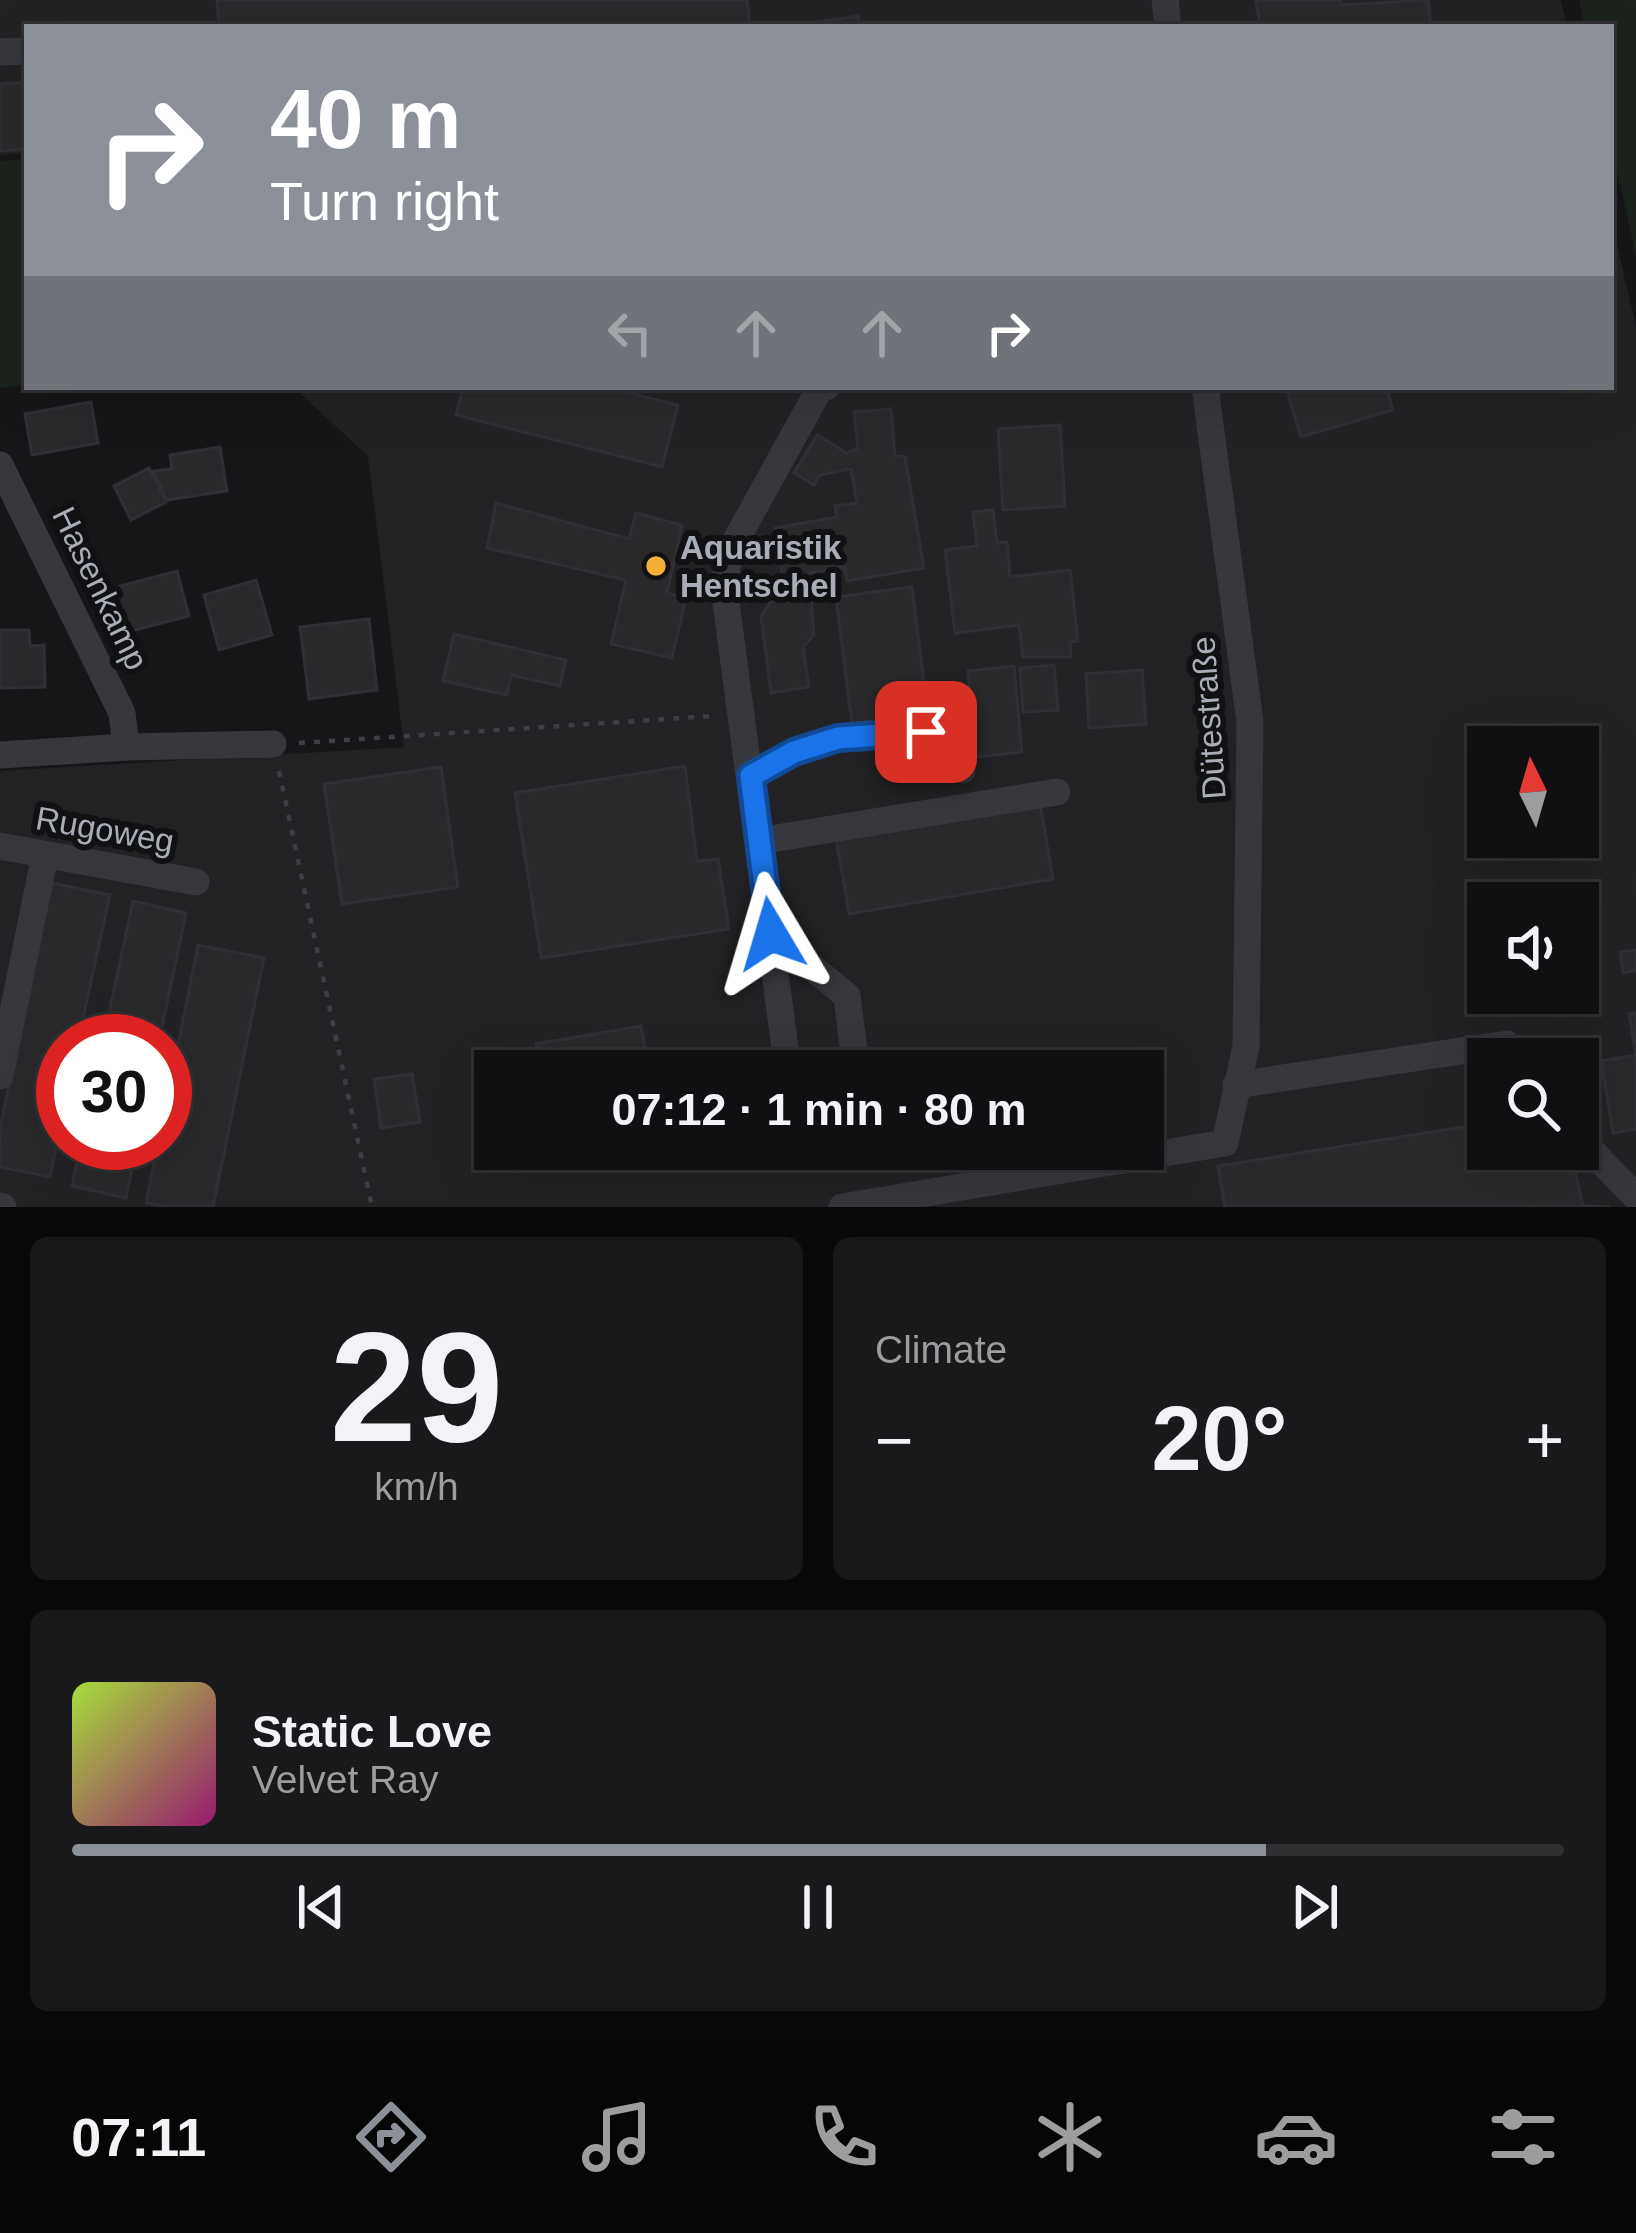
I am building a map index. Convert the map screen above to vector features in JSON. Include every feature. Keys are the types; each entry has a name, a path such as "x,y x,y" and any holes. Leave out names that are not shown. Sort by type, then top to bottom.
{"street":[{"path":"785,1050 724,587 730,551 821,390"},
{"name":"Dütestraße","path":"842,1207 1226,1143 1246,1046 1250,722 1205,390"},
{"name":"Hasenkamp","path":"0,465 122,713 126,747"},
{"path":"751,776 794,752 838,738 926,732 947,736 962,770"},
{"path":"0,755 273,745"},
{"path":"759,841 1057,792"},
{"name":"Rugoweg","path":"0,846 196,882"},
{"path":"0,1076 45,855"},
{"path":"771,934 847,997 854,1050"},
{"path":"1236,1085 1467,1050"},
{"path":"1599,1159 1636,1197"}],"path":[{"path":"372,1207 273,745 742,714"}],"shaded area":[{"path":"0,0 1561,0 1566,24 24,24 24,153 0,155"},
{"path":"1579,0 1636,0 1636,256 1614,157 1614,24 1584,24"},
{"path":"24,159 24,384 0,388 0,161"},
{"path":"1614,232 1636,327 1636,1207 0,1207 0,771 404,747 368,456 296,390 1614,390"}],"building":[{"path":"217,0 747,0 750,24 219,24"},
{"path":"1256,0 1340,0 1341,5 1428,0 1431,24 1260,24"},
{"path":"858,16 859,24 804,24"},
{"path":"24,82 24,149 0,151 0,84"},
{"path":"462,390 617,390 678,405 662,467 456,415"},
{"path":"1287,390 1387,390 1393,410 1301,437"},
{"path":"91,402 98,443 32,455 25,414"},
{"path":"891,409 895,456 905,457 924,568 847,581 844,567 783,578 775,528 837,517 835,506 857,503 851,469 820,475 814,485 794,473 817,435 847,453 858,448 854,412"},
{"path":"1060,425 1065,506 1003,510 998,429"},
{"path":"220,447 227,491 167,500 153,471 172,469 170,455"},
{"path":"149,468 166,502 131,520 114,486"},
{"path":"496,503 629,539 636,513 682,525 667,593 686,598 672,658 611,644 626,580 487,548"},
{"path":"993,510 997,543 1007,542 1010,577 1070,570 1078,641 1070,642 1071,657 1023,657 1019,625 955,633 945,550 977,546 973,512"},
{"path":"177,571 189,616 117,635 105,590"},
{"path":"256,580 272,635 219,650 204,595"},
{"path":"912,587 928,715 852,725 836,597"},
{"path":"811,597 814,635 803,647 809,687 771,693 761,616 771,601"},
{"path":"369,619 377,690 309,699 300,627"},
{"path":"0,630 29,630 30,646 44,645 45,687 0,688"},
{"path":"454,634 566,660 560,686 511,675 507,695 443,681"},
{"path":"1054,665 1058,710 1023,712 1020,668"},
{"path":"1014,666 1022,752 976,757 968,671"},
{"path":"1142,670 1146,724 1089,728 1086,674"},
{"path":"685,766 697,861 718,859 729,929 541,958 515,793"},
{"path":"441,767 458,887 342,904 324,784"},
{"path":"1040,803 1053,879 849,914 836,838"},
{"path":"52,883 110,895 84,1014 36,1014 36,1170 51,1170 50,1177 0,1167 0,1128"},
{"path":"133,901 186,913 165,1014 109,1014"},
{"path":"198,945 264,958 213,1207 146,1203 153,1170 192,1170 192,1014 184,1014"},
{"path":"1636,950 1636,970 1623,973 1620,952"},
{"path":"1636,1013 1636,1055 1629,1014"},
{"path":"641,1026 645,1050 537,1050 536,1044"},
{"path":"1636,1055 1636,1129 1613,1133 1601,1061"},
{"path":"412,1074 420,1122 381,1128 374,1079"},
{"path":"1467,1126 1467,1170 1575,1170 1583,1206 1610,1207 1225,1207 1218,1166"},
{"path":"75,1170 132,1170 126,1198 72,1186"}],"place":[{"name":"Aquaristik Hentschel","path":"656,566"}],"route":[{"path":"771,934 751,776 794,752 838,738 926,732"}]}
